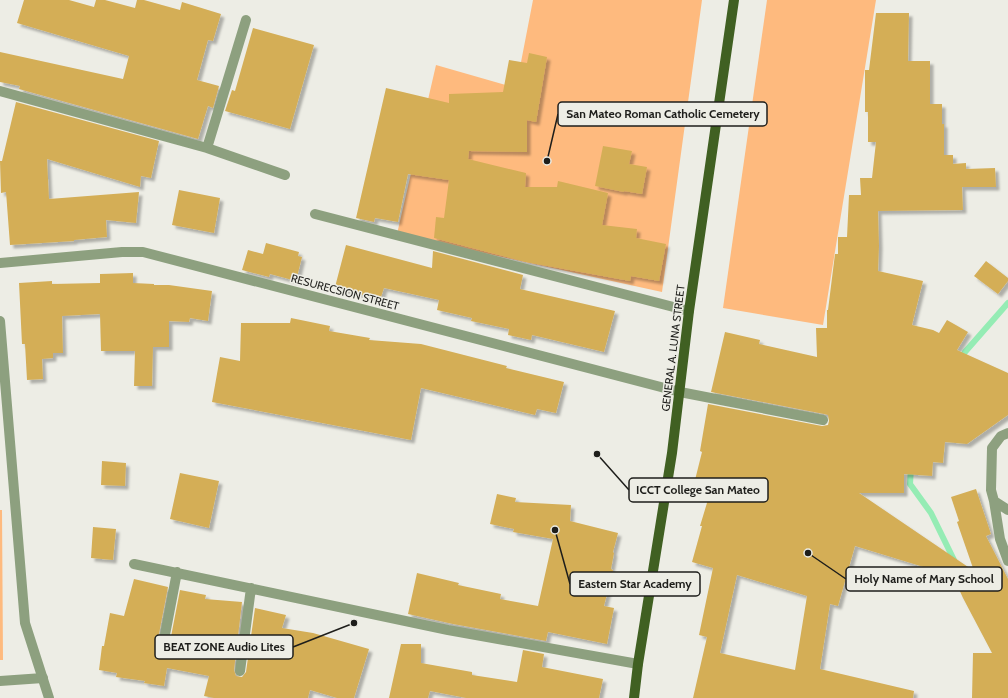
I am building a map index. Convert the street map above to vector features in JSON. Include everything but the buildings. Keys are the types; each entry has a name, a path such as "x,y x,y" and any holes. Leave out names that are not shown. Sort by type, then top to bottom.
{"main road":[{"name":"GENERAL A. LUNA STREET","path":"634,698 638,664 672,453 689,311 734,0"}],"street":[{"path":"207,148 246,20"},
{"path":"0,91 207,148 285,175"},
{"path":"315,214 689,311"},
{"name":"RESURECSION STREET","path":"0,263 122,252 143,252 680,392 823,420"},
{"path":"0,321 25,623 49,698"},
{"path":"1008,433 1001,436 992,448 991,490 1000,540 1008,560"},
{"path":"994,501 1008,510"},
{"path":"134,564 448,630 638,664"},
{"path":"163,645 177,572"},
{"path":"240,671 251,588"},
{"path":"0,681 43,678"}],"shaded area":[{"path":"533,0 702,0 662,292 397,234 436,65 516,88"},
{"path":"767,0 876,0 823,325 723,308"},
{"path":"0,510 2,510 3,660 0,660"}],"waterway":[{"path":"961,359 965,352 1008,303"},
{"path":"911,467 910,484 931,513 955,562"}],"place":[{"name":"San Mateo Roman Catholic Cemetery","path":"547,161"},
{"name":"ICCT College San Mateo","path":"597,454"},
{"name":"Eastern Star Academy","path":"555,530"},
{"name":"Holy Name of Mary School","path":"808,553"},
{"name":"BEAT ZONE Audio Lites","path":"354,623"}]}
